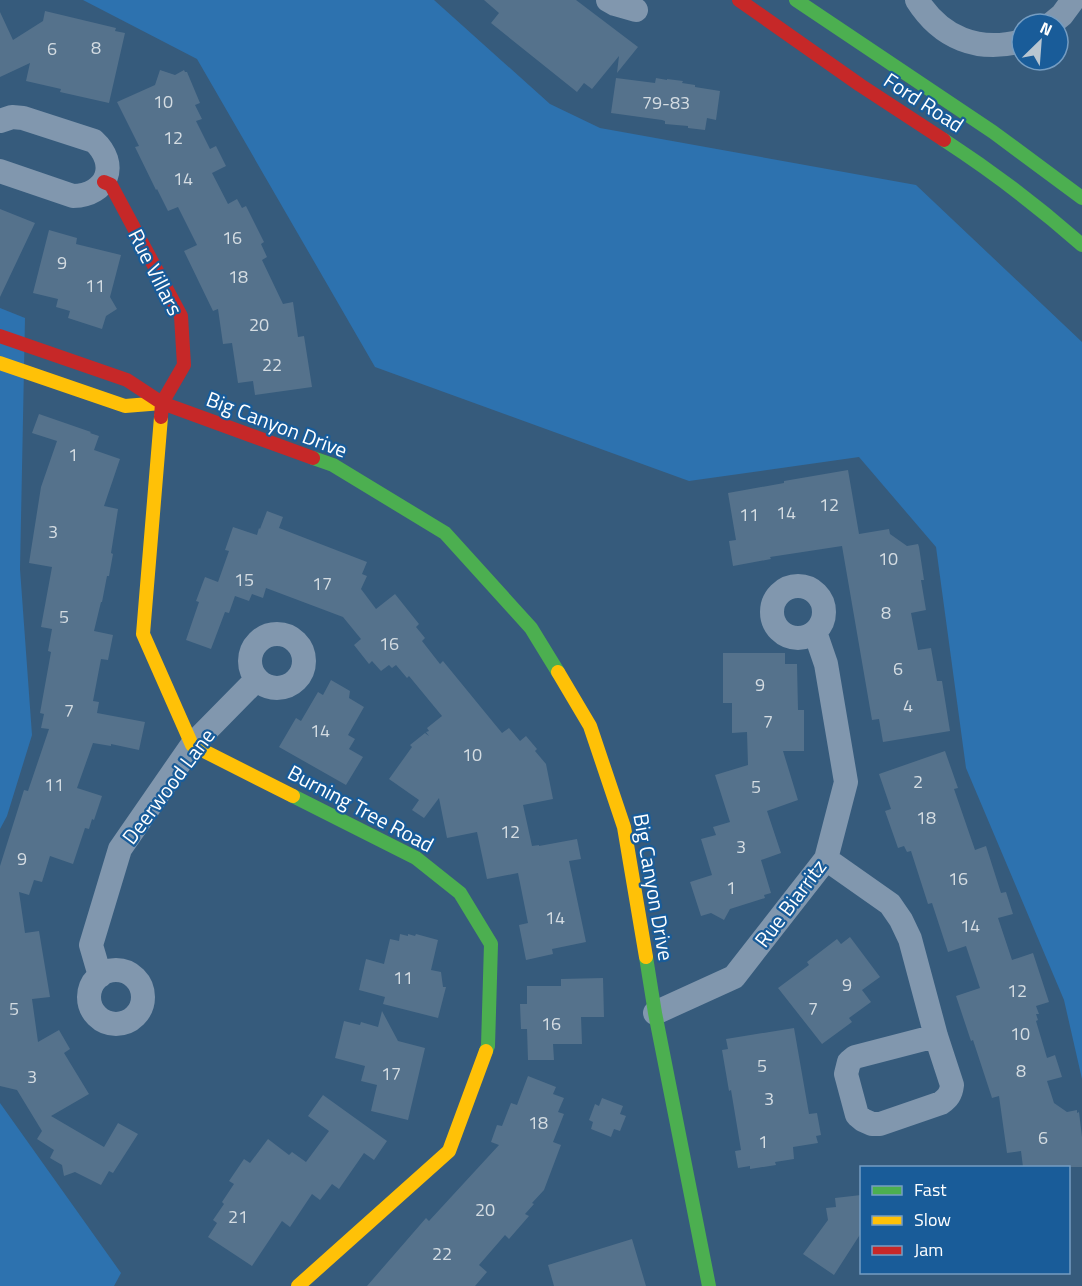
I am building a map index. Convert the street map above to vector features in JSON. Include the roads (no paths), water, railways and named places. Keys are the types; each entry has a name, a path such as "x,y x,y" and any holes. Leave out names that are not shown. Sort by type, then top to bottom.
{"street":[{"path":"608,0 636,10"},
{"name":"Ford Road","path":"739,0 860,85 975,160 1053,219 1082,245"},
{"path":"780,29 797,0"},
{"name":"Ford Road","path":"797,0 993,132 1082,198"},
{"path":"916,0 934,22 949,33 966,41 985,45 1010,44"},
{"path":"0,121 12,117 23,118 94,141 102,149 107,160 108,171 104,182 96,191 85,196 74,196 0,171"},
{"name":"Rue Villars","path":"104,182 111,185 181,316 184,365 162,403"},
{"name":"Big Canyon Drive","path":"0,336 127,380 162,403 333,465 445,533 531,628 590,726 624,827 655,1013 709,1286"},
{"name":"Big Canyon Drive","path":"0,363 125,406 162,403"},
{"path":"162,403 142,634 192,745"},
{"name":"Rue Biarritz","path":"655,1013 734,977 826,859 846,782 826,664 815,632"},
{"name":"Deerwood Lane","path":"100,976 91,945 120,849 192,745 256,680"},
{"name":"Burning Tree Road","path":"192,745 416,858 460,893 491,944 488,1047 449,1151 298,1286"},
{"path":"826,859 890,904 901,920 910,939 936,1036 952,1085 952,1091 941,1103 880,1124 872,1124 857,1115 846,1074 849,1062 855,1057 936,1036"}]}
